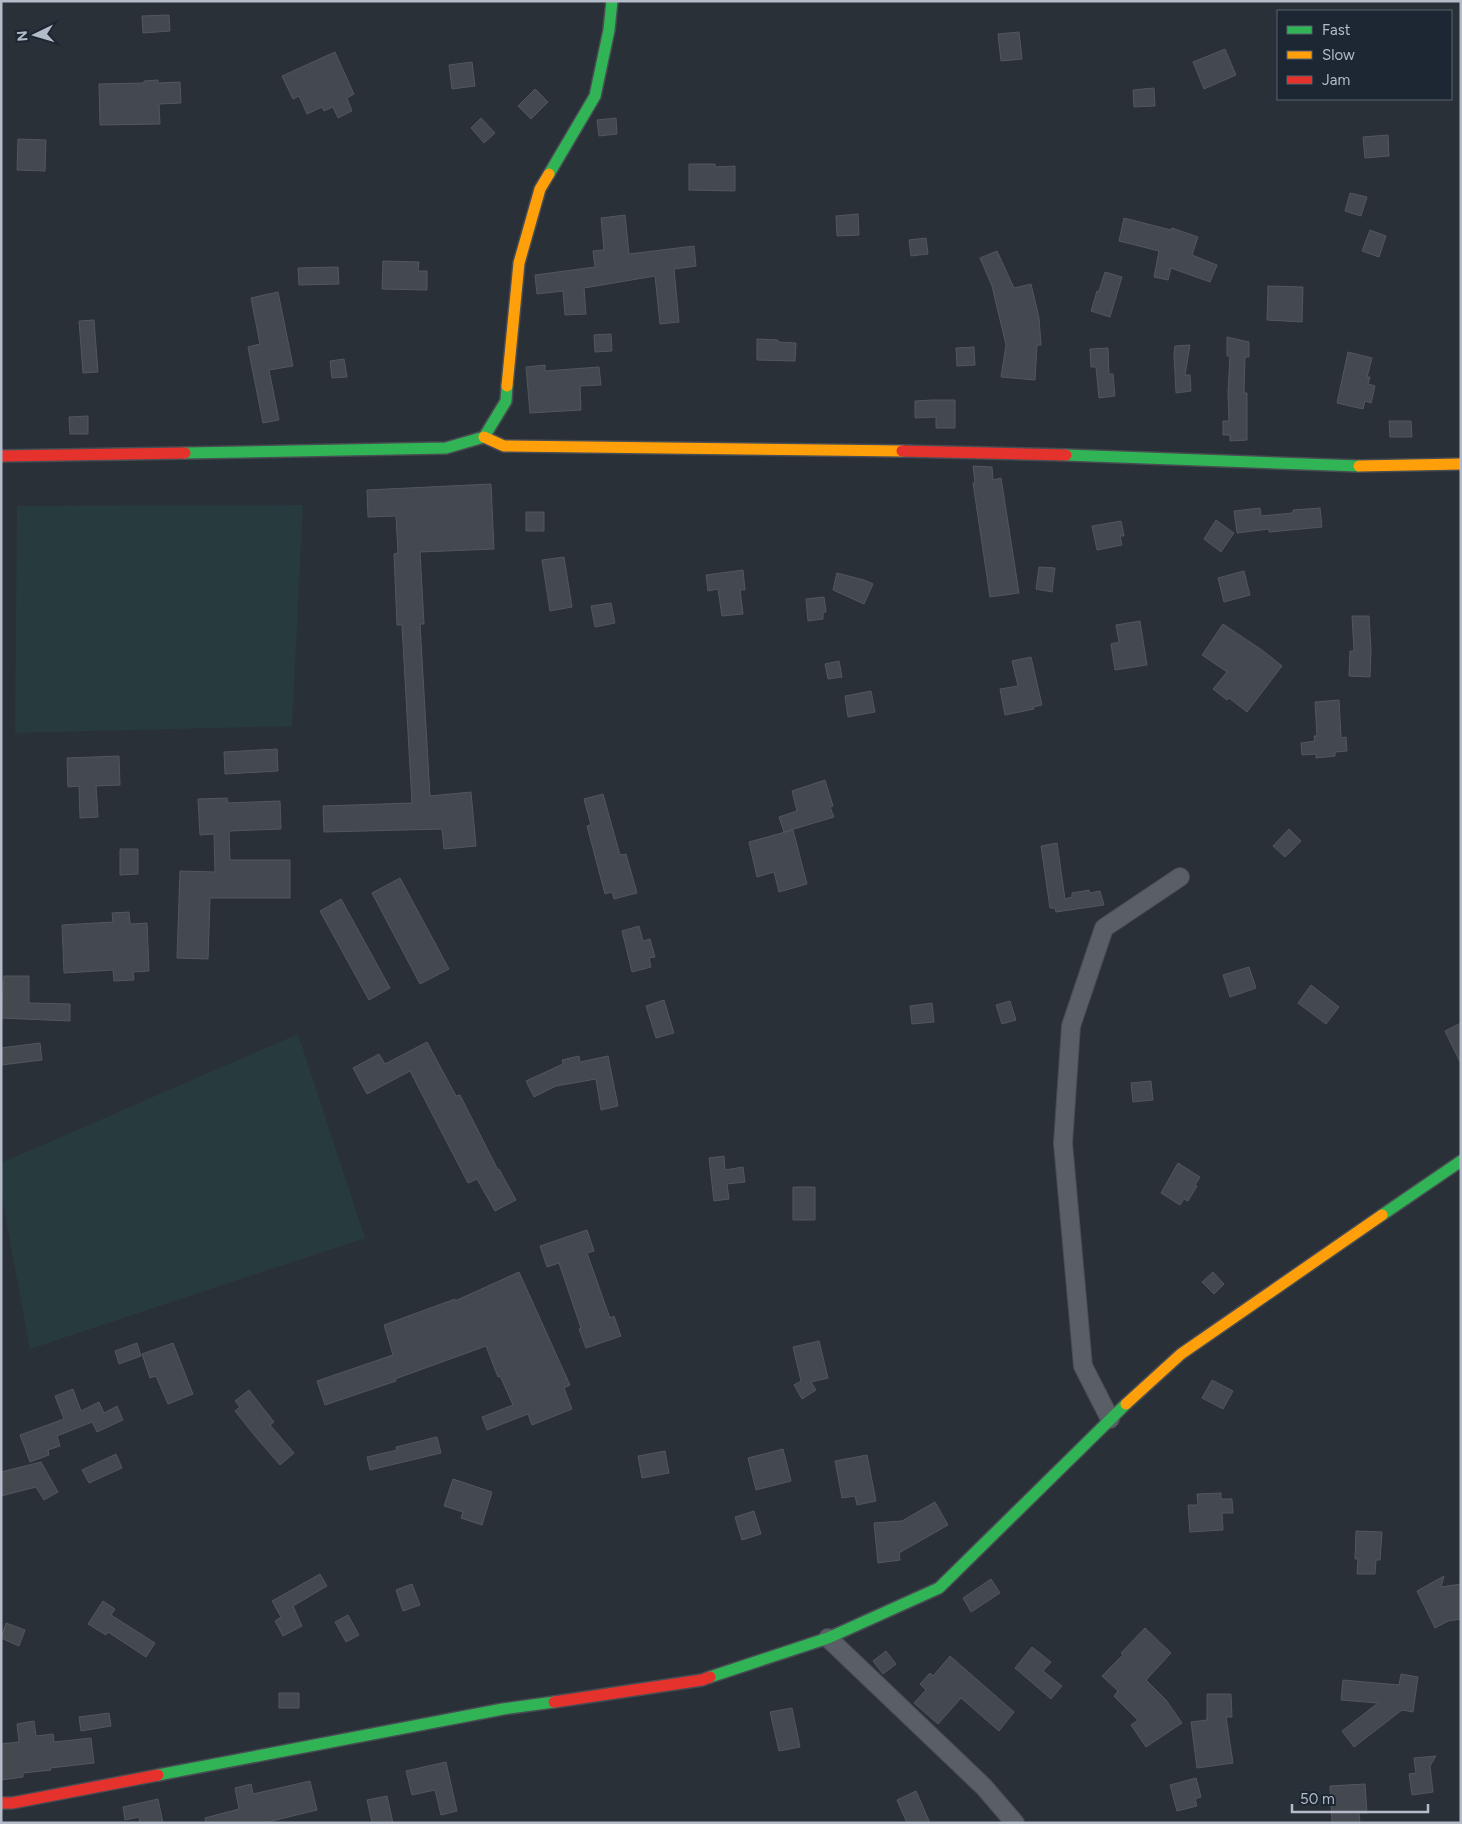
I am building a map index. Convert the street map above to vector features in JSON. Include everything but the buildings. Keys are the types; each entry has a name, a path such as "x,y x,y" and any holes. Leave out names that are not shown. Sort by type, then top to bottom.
{"street":[{"path":"484,437 506,400 519,263 540,189 595,96 609,30 612,1"},
{"path":"1,456 446,448 484,437 504,446 939,451 1373,466 1461,464"},
{"path":"1110,1419 1082,1366 1063,1143 1071,1026 1104,928 1180,877"},
{"path":"1,1803 12,1803 503,1709 702,1680 828,1638 939,1588 1110,1419 1181,1354 1461,1161"},
{"path":"828,1638 984,1787 1015,1823"}],"green space":[{"path":"303,505 292,726 15,733 17,506"},
{"path":"298,1034 365,1238 30,1349 1,1193 1,1163"}],"traffic: fast":[{"path":"549,174 595,96 609,30 612,1"},
{"path":"185,453 446,448 484,437 506,401 507,386"},
{"path":"1066,455 1359,466"},
{"path":"1382,1215 1461,1161"},
{"path":"710,1677 828,1638 939,1588 1126,1404"},
{"path":"158,1775 503,1709 554,1702"}],"traffic: slow":[{"path":"507,386 519,263 540,189 549,174"},
{"path":"484,437 504,446 902,451"},
{"path":"1359,466 1461,464"},
{"path":"1126,1404 1181,1354 1382,1215"}],"traffic: jam":[{"path":"902,451 1066,455"},
{"path":"1,456 185,453"},
{"path":"554,1702 702,1680 710,1677"},
{"path":"1,1803 12,1803 158,1775"}]}
